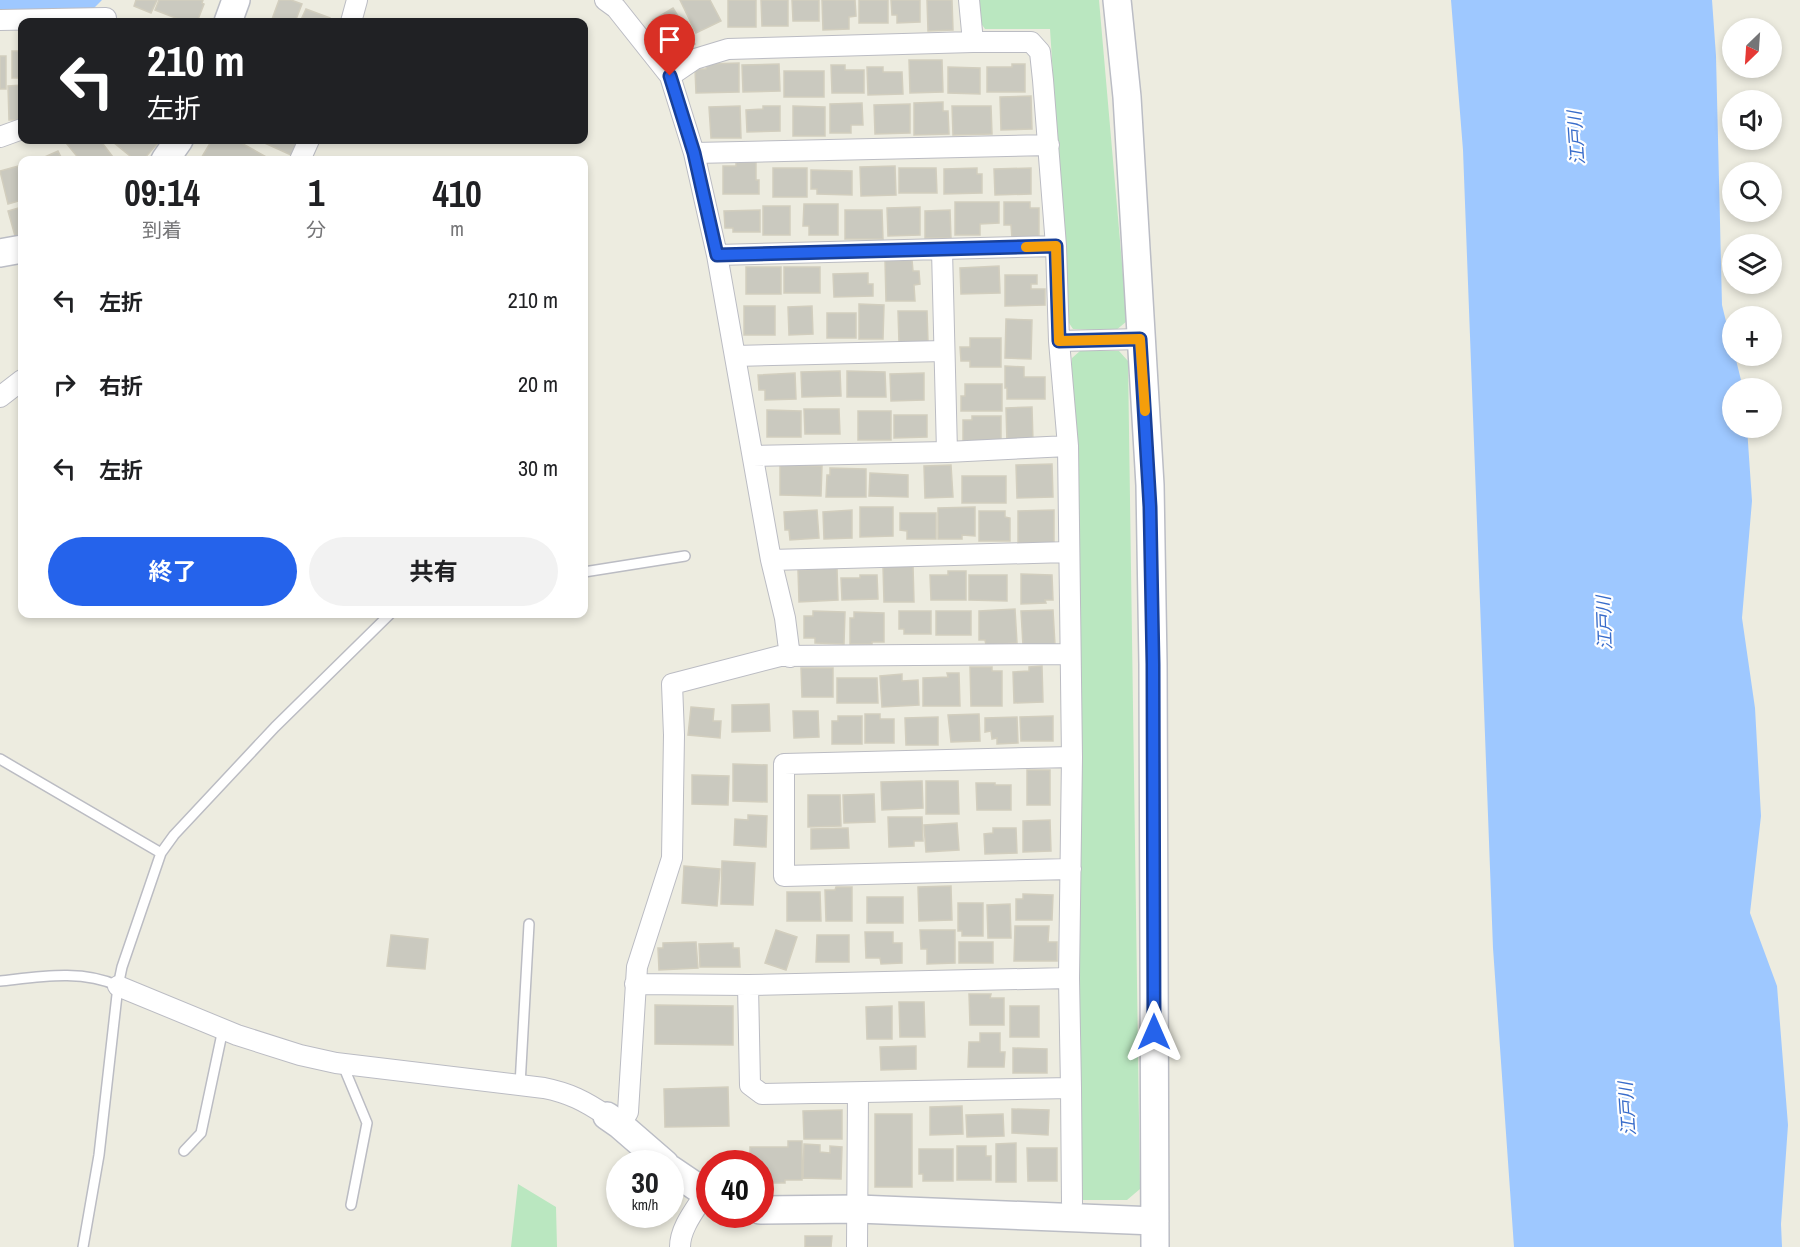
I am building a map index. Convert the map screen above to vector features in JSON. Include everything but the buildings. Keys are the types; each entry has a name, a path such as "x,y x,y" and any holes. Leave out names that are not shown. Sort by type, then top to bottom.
{"street":[{"path":"229,18 236,0"},
{"path":"352,18 357,0"},
{"path":"605,0 616,8 670,76 694,153 717,255 771,560 785,618 790,657"},
{"path":"969,0 974,42"},
{"path":"774,1210 858,1209 1155,1234 1150,508 1126,97 1117,0"},
{"path":"31,18 108,13"},
{"path":"0,20 18,19"},
{"path":"670,76 695,59 728,50 1031,42 1040,52 1049,145 1056,246 1059,341 1068,446 1072,758 1070,978 1072,1203"},
{"path":"0,137 18,130"},
{"path":"694,153 1049,145"},
{"path":"717,255 1056,246"},
{"path":"0,253 18,250"},
{"path":"942,250 947,452"},
{"path":"1059,341 1140,339"},
{"path":"735,356 944,351"},
{"path":"0,397 18,383"},
{"path":"753,456 947,452 1068,446"},
{"path":"771,560 1068,552"},
{"path":"613,1120 628,1112 635,984 638,967 672,858 674,735 672,684 772,658 1070,654"},
{"path":"1071,869 784,876 784,764 1072,758"},
{"path":"635,984 1070,978"},
{"path":"748,984 750,1085 762,1094 1071,1088"},
{"path":"118,986 223,1029 300,1055 342,1063 564,1092 586,1102 613,1120 648,1150"},
{"path":"857,1247 858,1093"},
{"path":"680,1247 680,1240 689,1219 696,1210"}],"lane":[{"path":"588,571 685,556"},
{"path":"83,1247 99,1155 118,986 122,967 161,853 174,835 276,728 386,618"},
{"path":"0,759 161,853"},
{"path":"520,1085 529,924"},
{"path":"0,981 65,975 108,981 118,986"},
{"path":"184,1151 201,1132 223,1029"},
{"path":"342,1063 367,1123 351,1205"}],"green space":[{"path":"978,0 1099,0 1127,321 1115,331 1073,329 1069,323 1050,29 985,29 980,22"},
{"path":"1080,351 1119,351 1128,361 1140,1189 1127,1200 1082,1200 1072,371 1072,358"},
{"path":"518,1184 556,1207 557,1247 511,1247"}],"water":[{"path":"0,0 102,0 93,9 0,11"},
{"name":"江戸川","path":"1451,0 1712,0 1716,56 1722,366 1738,366 1740,378 1722,378 1722,438 1748,438 1752,501 1742,618 1755,708 1761,816 1750,913 1777,986 1788,1125 1781,1224 1782,1247 1514,1247 1493,948 1463,150"}],"slow traffic":[{"path":"1026,247 1056,246 1059,341 1140,339 1145,411"}],"route":[{"path":"670,76 694,153 717,255 1056,246 1059,341 1140,339 1150,485 1154,1032"}]}
